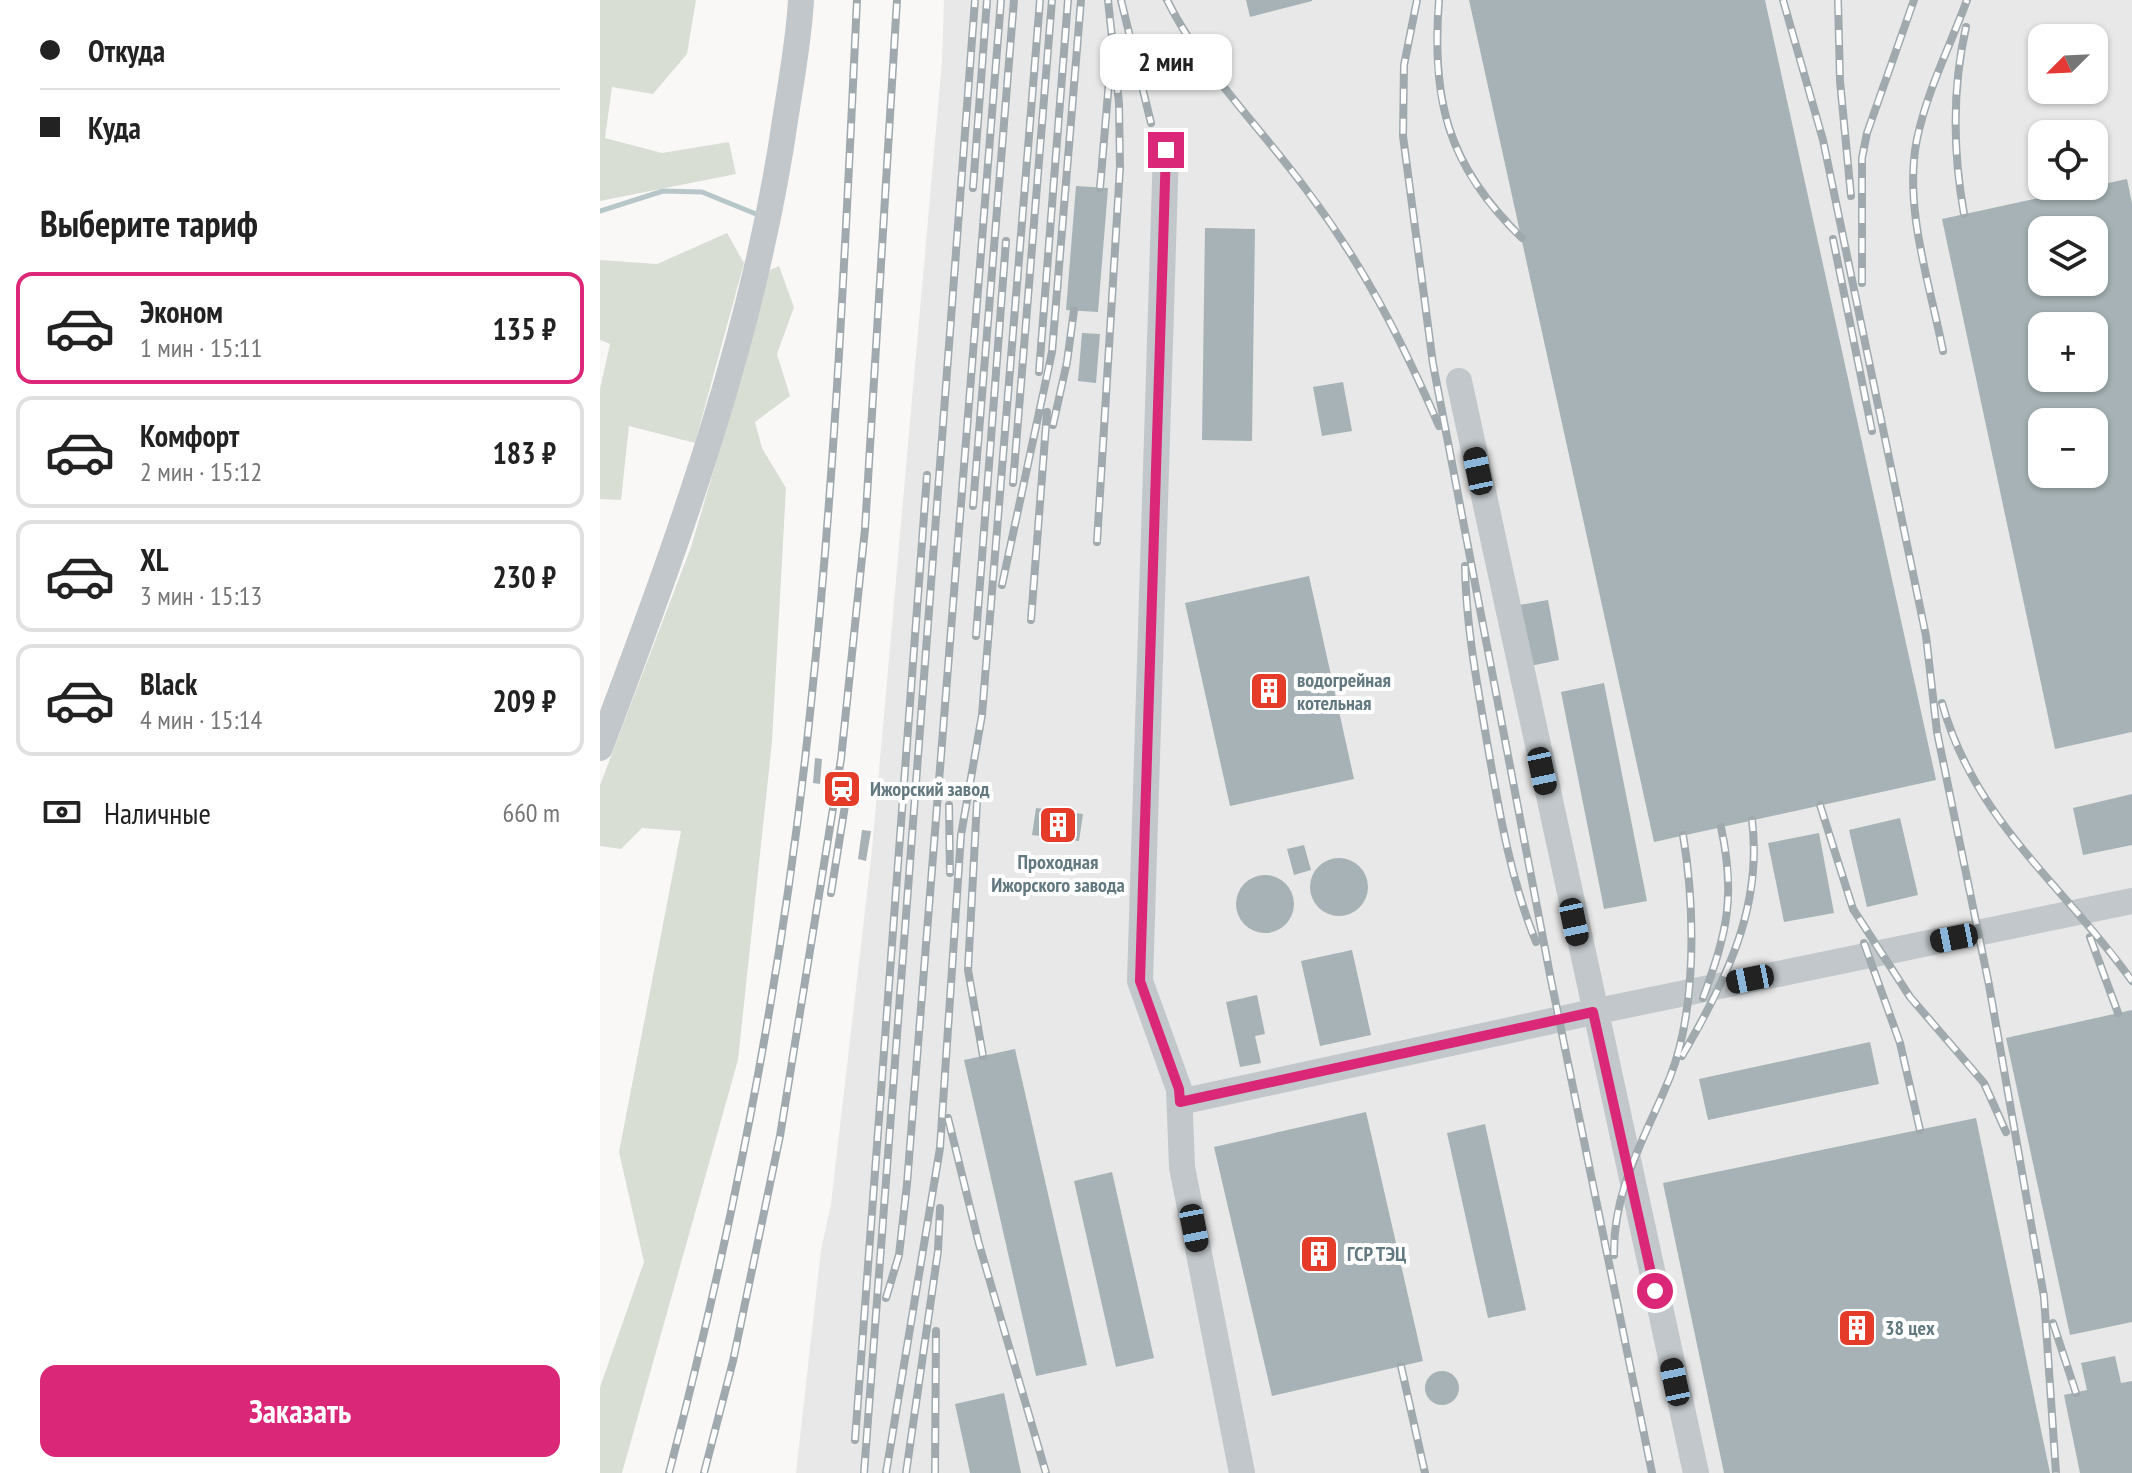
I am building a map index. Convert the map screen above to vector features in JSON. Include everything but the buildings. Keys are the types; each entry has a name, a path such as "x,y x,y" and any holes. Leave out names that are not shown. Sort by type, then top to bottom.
{"lane":[{"path":"600,748 680,536 739,346 778,170 801,0"},
{"path":"1166,150 1140,981 1179,1089 1182,1167 1242,1473"},
{"path":"1459,381 1593,1012 1696,1473"},
{"path":"1180,1102 1593,1012 2132,901"}],"shaded area":[{"path":"600,0 696,0 687,54 653,94 612,87 605,138 662,153 729,142 736,174 600,201"},
{"name":"Ижорский завод","path":"944,0 2132,0 2132,1473 796,1473 872,850 942,62"},
{"path":"727,233 744,263 695,443 629,426 621,500 600,499 600,389 610,344 600,340 600,260 657,264"},
{"path":"779,266 794,307 777,354 790,396 755,422 762,448 786,488 772,742 738,1060 622,1473 600,1473 600,1387 644,1262 619,1152 681,831 642,828 621,849 600,846 600,785 691,547 744,368 763,273"}],"waterway":[{"path":"600,211 663,191 702,192 756,214"}],"railway":[{"path":"669,1473 737,1184 773,989 801,793 834,434 857,0"},
{"path":"704,1473 733,1361 780,1136 841,759 865,529 897,0"},
{"path":"864,1473 975,0"},
{"path":"973,188 987,0"},
{"path":"886,1298 899,1255 907,1184 1001,0"},
{"path":"973,506 1014,0"},
{"path":"886,1473 940,1148 961,835 982,715 1040,0"},
{"path":"1013,483 1052,0"},
{"path":"1039,372 1068,0"},
{"path":"1002,585 1052,352 1081,0"},
{"path":"1097,542 1120,168 1119,103 1108,0"},
{"path":"1121,0 1151,123"},
{"path":"1167,0 1215,76 1290,168 1347,248 1411,363 1439,426"},
{"path":"1417,0 1404,65 1403,136 1433,364 1551,980 1652,1473"},
{"path":"1439,0 1438,70 1450,130 1461,158 1477,185 1522,238"},
{"path":"1783,0 1823,140 1926,636 1937,732 1989,985 2044,1297 2056,1473"},
{"path":"1838,0 1840,81 1851,196"},
{"path":"1862,283 1862,158 1867,133 1914,0"},
{"path":"1943,351 1920,245 1913,191 1914,165 1917,139 1927,104 1967,0"},
{"path":"1964,214 1958,167 1956,97 1966,27"},
{"path":"1100,188 1109,81"},
{"path":"1833,239 1872,431"},
{"path":"976,636 1006,241"},
{"path":"1053,425 1067,362 1074,310"},
{"path":"1031,620 1047,412"},
{"path":"855,1440 927,475"},
{"path":"1465,566 1467,611 1496,793 1512,869 1536,942"},
{"path":"1942,703 1957,745 1976,783 1999,818 2132,981"},
{"path":"831,893 850,774"},
{"path":"977,802 968,970 983,1056"},
{"path":"949,805 950,873"},
{"path":"1820,805 1853,909 1910,997 1984,1083 2006,1132"},
{"path":"1682,1056 1726,972 1746,914 1752,884 1752,820"},
{"path":"1703,998 1727,914 1728,874 1721,827"},
{"path":"1614,1255 1615,1231 1625,1185 1670,1077 1685,1020 1691,925 1683,835"},
{"path":"2090,937 2118,1013"},
{"path":"1864,943 1900,1043 1920,1130"},
{"path":"948,1118 979,1244 1046,1473"},
{"path":"906,1473 938,1251 940,1208"},
{"path":"2053,1323 2076,1393"},
{"path":"935,1473 936,1331"},
{"path":"1401,1366 1425,1473"}],"place":[{"name":"водогрейная котельная","path":"1269,691"},
{"name":"Ижорский завод","path":"842,789"},
{"name":"Проходная Ижорского завода","path":"1058,825"},
{"name":"ГСР ТЭЦ","path":"1319,1254"},
{"name":"38 цех","path":"1857,1328"}],"route":[{"path":"1166,150 1140,981 1179,1089 1180,1102 1593,1012 1655,1291"}]}
